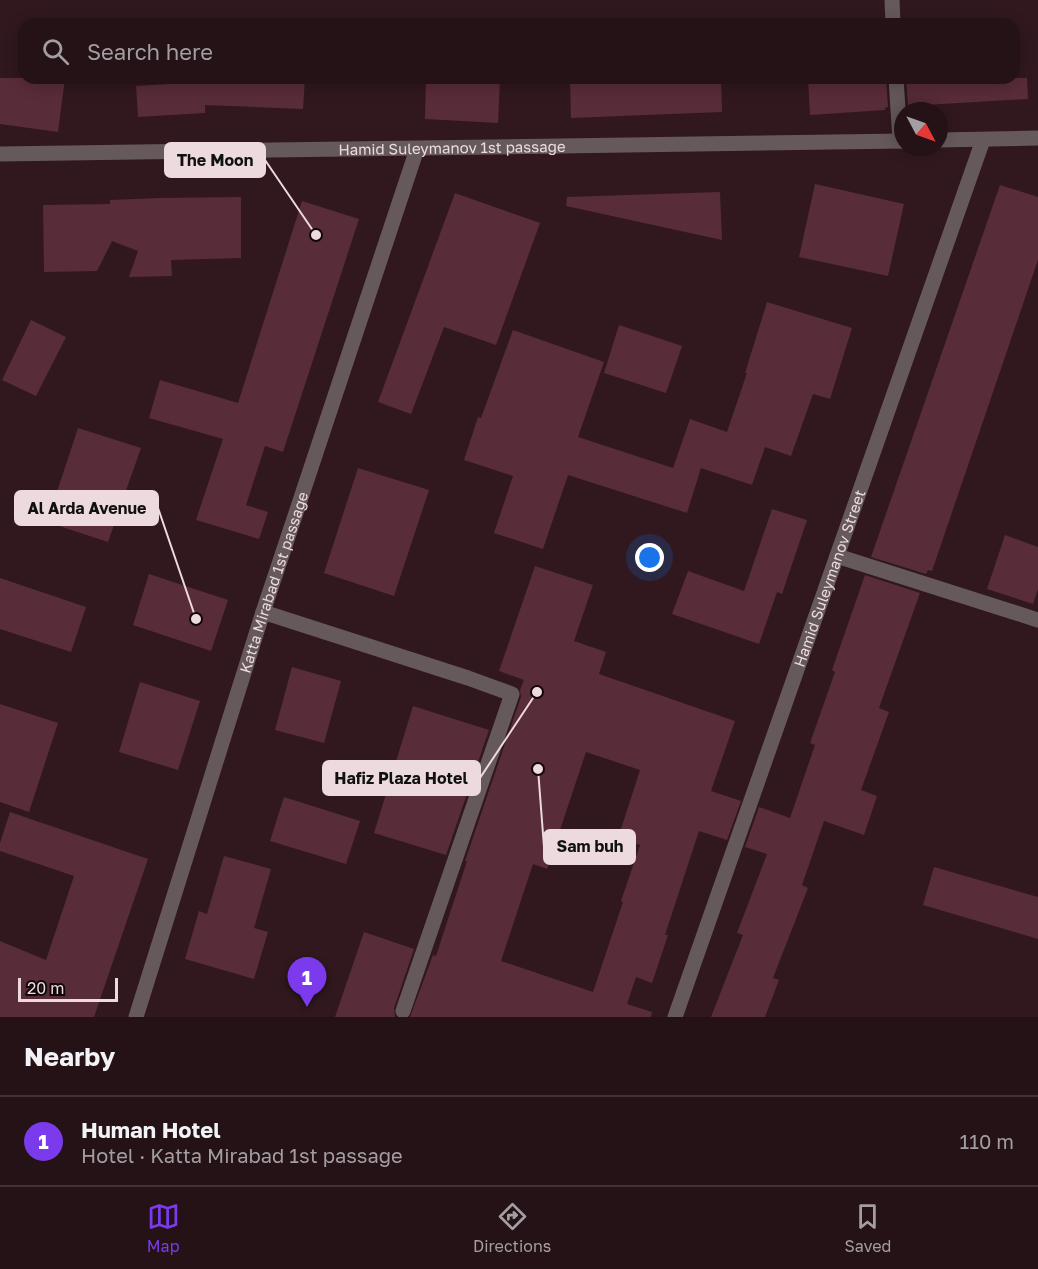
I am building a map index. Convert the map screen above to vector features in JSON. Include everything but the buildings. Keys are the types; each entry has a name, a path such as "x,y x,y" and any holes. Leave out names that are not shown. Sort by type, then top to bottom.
{"street":[{"path":"892,0 893,18"},
{"path":"897,84 898,102"},
{"path":"948,140 1038,138"},
{"name":"Hamid Suleymanov Street","path":"675,1017 983,140"},
{"name":"Hamid Suleymanov 1st passage","path":"0,154 894,141"},
{"name":"Katta Mirabad 1st passage","path":"136,1017 263,612 417,149"},
{"path":"837,556 1038,620"},
{"path":"263,612 512,694 403,1011"}],"place":[{"name":"The Moon","path":"316,235"},
{"name":"Al Arda Avenue","path":"196,619"},
{"name":"Hafiz Plaza Hotel","path":"537,692"},
{"name":"Sam buh","path":"538,769"},
{"name":"Human Hotel","path":"307,1007"}]}
